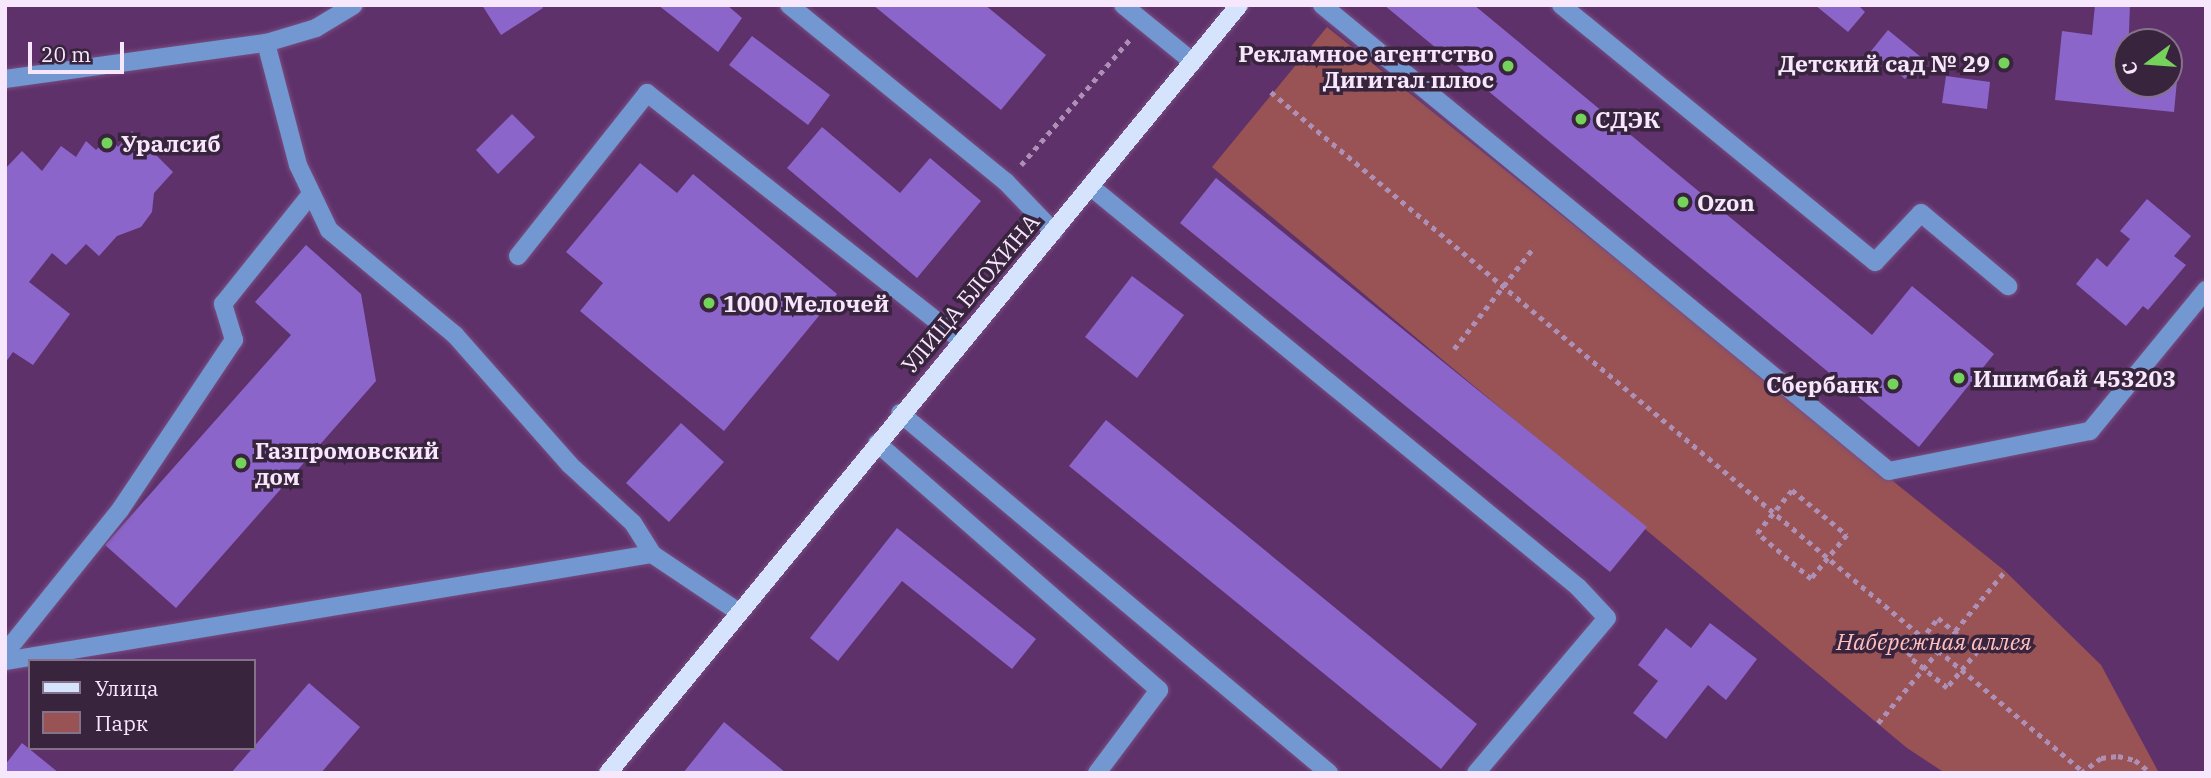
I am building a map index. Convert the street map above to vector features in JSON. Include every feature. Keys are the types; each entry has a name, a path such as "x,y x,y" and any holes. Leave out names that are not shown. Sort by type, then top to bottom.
{"main road":[{"name":"УЛИЦА БЛОХИНА","path":"608,773 737,611 900,413 1055,232 1239,5"}],"street":[{"path":"5,79 266,43 316,28 354,5"},
{"path":"789,5 1006,182 1055,232"},
{"path":"1123,5 1193,62"},
{"path":"1322,5 1889,471 2090,431 2206,290"},
{"path":"1560,5 1875,262 1921,213 2008,286"},
{"path":"266,43 298,165 329,230 455,335 569,464 633,523 652,554 737,611"},
{"path":"518,256 647,93 962,341"},
{"path":"1091,187 1578,587 1606,618 1476,773"},
{"path":"5,653 120,510 233,340 223,303 312,194"},
{"path":"900,413 1329,773"},
{"path":"877,443 1159,690 1097,773"},
{"path":"5,662 652,554"}],"path":[{"path":"1006,182 1144,22"},
{"path":"1271,92 2083,772 2101,758 2118,756 2134,760 2151,773"},
{"path":"1454,349 1534,247"},
{"path":"1792,490 1847,536 1828,558 1811,579 1756,533 1792,490"},
{"path":"1878,723 2005,571"},
{"path":"1938,618 1978,650 1947,688 1908,656 1923,637 1938,618"}],"green space":[{"name":"Набережная аллея","path":"1327,27 2005,571 2101,665 2159,773 1945,773 1907,748 1212,167"}],"building":[{"path":"482,5 541,5 543,8 501,35"},
{"path":"658,5 727,5 742,18 718,52"},
{"path":"873,5 985,5 1046,55 1001,110"},
{"path":"1384,5 1474,5 1872,335 1912,286 1994,354 1919,447"},
{"path":"1815,5 1858,5 1865,12 1848,32"},
{"path":"2095,5 2130,5 2129,28 2113,28 2113,98 2175,98 2174,112 2055,100 2062,31 2092,35"},
{"path":"1888,30 1922,58 1905,79 1871,51"},
{"path":"752,36 830,95 808,125 729,65"},
{"path":"1946,76 1990,82 1987,109 1942,103"},
{"path":"512,114 535,137 498,174 476,150"},
{"path":"822,127 900,193 930,158 981,201 917,278 787,168"},
{"path":"132,131 173,172 154,193 152,212 141,227 117,236 99,256 86,244 66,265 52,253 29,282 70,314 33,365 13,352 5,363 5,169 22,151 42,171 61,146 76,157 86,141 96,150 109,137 118,147"},
{"name":"1000 Мелочей","path":"640,163 677,193 693,174 837,294 724,431 580,311 603,283 566,252"},
{"path":"1216,178 1647,527 1610,572 1180,223"},
{"path":"2147,199 2191,236 2174,256 2186,265 2148,310 2143,306 2126,326 2076,284 2097,258 2107,267 2130,239 2120,231"},
{"name":"Газпромовский дом","path":"306,245 361,294 376,381 176,608 105,545 291,335 255,302"},
{"path":"1132,276 1184,315 1137,378 1085,337"},
{"path":"1106,420 1477,724 1441,769 1069,466"},
{"path":"681,423 724,462 669,522 626,483"},
{"path":"897,528 1036,639 1012,669 902,581 838,661 810,638"},
{"path":"1710,623 1757,659 1726,700 1708,685 1666,739 1633,713 1658,681 1638,665 1666,628 1691,648"},
{"path":"309,683 360,727 321,773 231,773 251,750 256,750 256,744"},
{"path":"724,722 786,773 683,773"},
{"path":"22,743 59,773 5,773 5,765"}],"place":[{"name":"Детский сад № 29","path":"2004,63"},
{"name":"Рекламное агентство Дигитал плюс","path":"1508,66"},
{"name":"СДЭК","path":"1581,119"},
{"name":"Уралсиб","path":"107,143"},
{"name":"Ozon","path":"1683,202"},
{"name":"1000 Мелочей","path":"709,303"},
{"name":"Ишимбай 453203","path":"1959,378"},
{"name":"Сбербанк","path":"1893,384"},
{"name":"Газпромовский дом","path":"241,463"}]}
